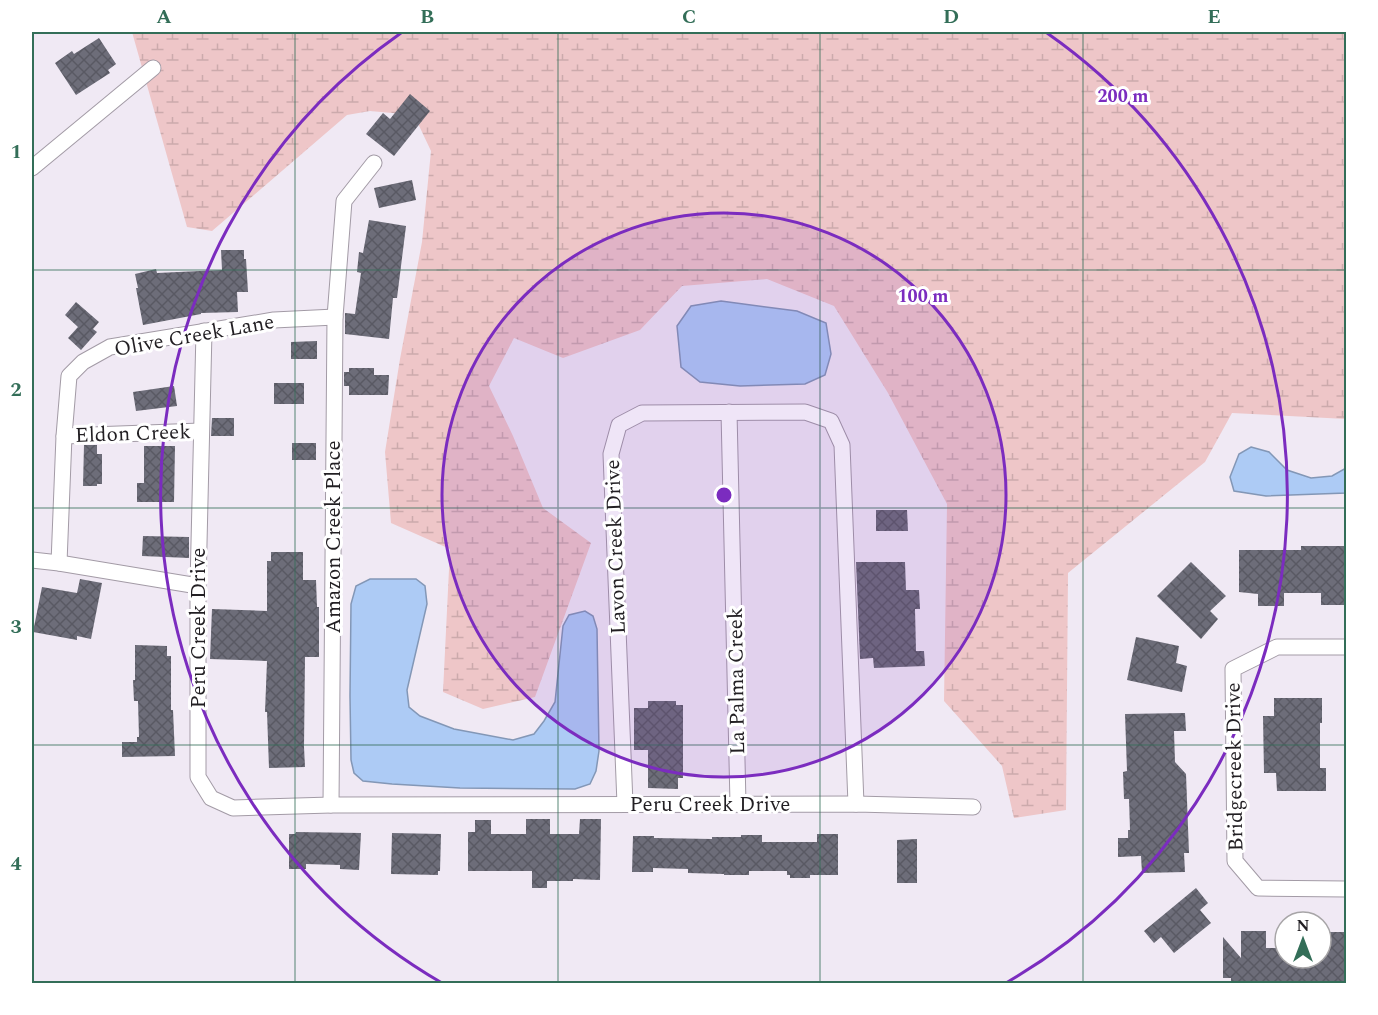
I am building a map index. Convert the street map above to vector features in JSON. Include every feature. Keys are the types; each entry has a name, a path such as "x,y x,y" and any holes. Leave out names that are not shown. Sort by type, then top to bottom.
{"street":[{"path":"32,168 153,68"},
{"name":"Amazon Creek Place","path":"331,805 335,317 344,201 374,164"},
{"name":"Olive Creek Lane","path":"59,563 69,376 83,362 110,347 274,320 335,317"},
{"name":"Peru Creek Drive","path":"204,332 198,586 198,777 211,798 233,808 331,805 625,804 856,804 973,807"},
{"name":"La Palma Creek","path":"729,412 738,804"},
{"name":"Lavon Creek Drive","path":"625,804 611,454 619,425 642,413 805,412 831,421 842,445 856,804"},
{"name":"Eldon Creek","path":"64,436 201,431"},
{"path":"32,560 198,586"},
{"name":"Bridgecreek Drive","path":"1347,647 1278,647 1233,669 1235,861 1258,888 1347,889"}],"green space":[{"path":"132,32 1346,32 1346,419 1232,413 1205,462 1068,573 1066,810 1014,818 1002,766 944,701 947,504 888,393 834,306 767,279 682,286 640,330 563,358 514,338 489,386 543,508 591,543 535,697 483,709 443,692 450,549 391,523 385,452 422,242 431,151 414,115 370,111 347,115 212,231 187,227"}],"water":[{"path":"721,301 797,311 826,323 831,354 825,375 805,384 740,386 700,382 681,367 677,326 691,306"},
{"path":"1251,447 1269,452 1287,470 1311,478 1332,476 1346,468 1346,493 1266,496 1234,491 1230,477 1239,454"},
{"path":"370,579 416,579 425,586 427,604 407,690 409,707 420,716 454,729 513,740 534,734 555,702 563,626 569,615 585,611 593,616 597,629 599,751 596,771 590,784 575,789 460,788 363,781 354,773 351,760 351,604 356,586"}],"building":[{"path":"99,38 116,64 108,70 110,73 76,95 55,63 72,51 74,54"},
{"path":"410,94 430,111 394,156 366,134 383,113 390,119"},
{"path":"412,180 416,200 379,208 374,188"},
{"path":"369,220 406,226 397,298 393,298 389,339 345,334 345,313 355,314 361,273 357,272 359,252 363,253"},
{"path":"221,250 244,250 248,292 237,292 238,312 201,313 143,325 135,274 156,269 157,273 222,270"},
{"path":"76,302 99,322 93,329 97,332 81,350 68,338 78,327 65,315"},
{"path":"317,341 317,359 291,359 291,342"},
{"path":"349,368 374,368 374,375 389,375 388,395 349,395 349,386 344,386 344,372 349,372"},
{"path":"274,383 304,383 304,404 274,404"},
{"path":"174,386 177,406 136,411 133,392"},
{"path":"212,418 234,418 234,436 211,436"},
{"path":"292,443 316,443 316,460 292,460"},
{"path":"84,445 97,445 97,454 102,454 102,484 97,484 97,486 83,486"},
{"path":"144,446 175,446 174,502 137,502 137,483 144,483"},
{"path":"876,510 907,510 908,531 876,531"},
{"path":"143,536 189,537 189,558 142,556"},
{"path":"1301,546 1347,546 1347,605 1321,605 1321,593 1284,593 1284,606 1258,606 1258,594 1239,592 1239,550 1301,550"},
{"path":"271,552 303,552 303,580 316,580 317,607 319,607 319,657 305,657 305,767 269,768 267,712 265,712 267,661 210,659 212,609 267,611 267,561 271,561"},
{"path":"856,562 905,562 906,590 919,590 920,609 915,609 916,651 924,651 925,666 874,668 873,658 860,659"},
{"path":"1191,562 1226,596 1210,611 1218,619 1201,639 1157,596"},
{"path":"80,579 102,583 91,639 77,636 77,640 33,632 42,587 77,593"},
{"path":"1136,637 1179,646 1176,663 1187,666 1182,692 1127,680"},
{"path":"135,645 167,646 167,656 171,656 171,710 173,710 175,756 122,757 122,742 137,742 137,737 139,737 138,701 134,701 133,680 135,680"},
{"path":"1274,698 1322,698 1320,768 1326,768 1326,791 1277,791 1276,773 1264,773 1263,716 1274,716"},
{"path":"648,701 676,701 676,705 683,705 683,778 678,778 678,789 648,788 648,750 634,750 634,708 648,708"},
{"path":"1185,713 1186,731 1174,731 1175,762 1186,774 1189,853 1184,853 1185,872 1142,873 1141,856 1118,857 1118,838 1128,838 1128,830 1130,830 1129,799 1124,799 1123,772 1127,771 1125,714"},
{"path":"526,819 550,819 550,834 579,834 580,819 601,819 600,880 547,881 547,888 532,888 532,871 468,871 468,832 475,832 475,820 491,820 491,834 526,834"},
{"path":"296,832 361,833 359,870 340,869 340,865 306,864 306,869 289,869 289,834"},
{"path":"392,833 441,834 438,875 391,874"},
{"path":"817,834 838,834 838,875 790,878 787,871 749,871 749,875 724,875 688,873 688,869 653,868 653,872 632,872 633,836 712,839 712,837 762,835 762,842 817,842"},
{"path":"917,839 917,883 897,883 897,840"},
{"path":"1196,888 1208,903 1200,910 1211,923 1174,953 1161,937 1154,943 1144,931"},
{"path":"1241,931 1266,931 1266,948 1273,948 1273,970 1333,970 1333,932 1347,932 1347,984 1231,984 1231,978 1223,978 1223,937 1241,958"}]}
